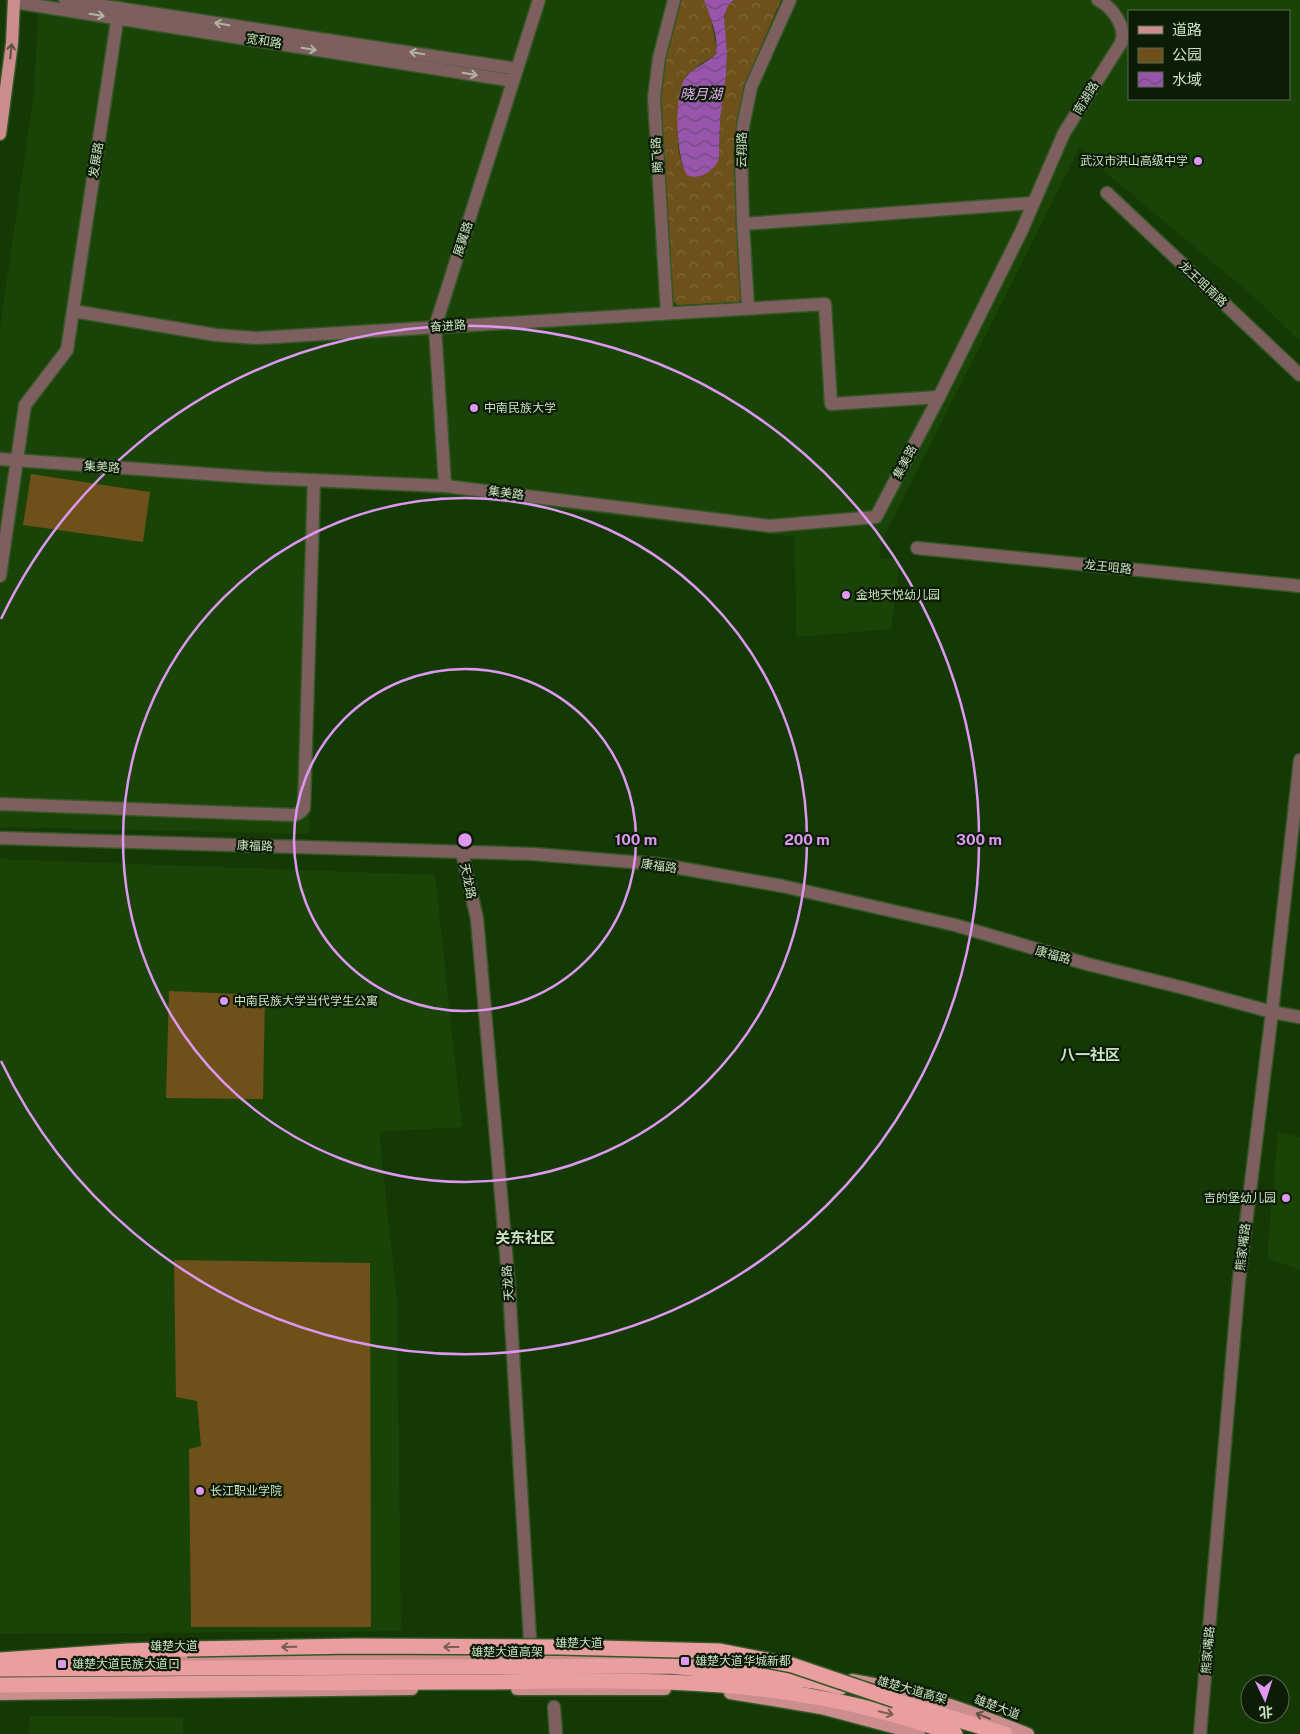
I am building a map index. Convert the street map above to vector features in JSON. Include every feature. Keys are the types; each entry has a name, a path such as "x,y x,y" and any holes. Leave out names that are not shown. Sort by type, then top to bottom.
{"highway":[{"path":"0,1660 127,1651 375,1646 559,1647 720,1651 792,1665 895,1700"},
{"name":"雄楚大道高架","path":"0,1669 670,1666 814,1681 895,1700 1005,1734"},
{"path":"0,1685 328,1682 667,1682 748,1688 820,1698 910,1719 955,1734"}],"main road":[{"path":"0,134 11,51 14,1"},
{"name":"雄楚大道","path":"0,1660 675,1657 751,1664 880,1685 976,1713 1028,1734"},
{"path":"0,1694 182,1691 672,1690 737,1694 822,1708 919,1734"}],"street":[{"name":"宽和路","path":"65,0 515,75"},
{"name":"展翼路","path":"445,486 435,327 539,0"},
{"name":"腾飞路","path":"667,312 654,98 659,58 674,0"},
{"name":"云翔路","path":"748,308 741,147 747,101 756,75 790,0"},
{"name":"南湖路","path":"1033,204 1064,133 1122,40 1122,32 1112,10 1098,0"},
{"name":"宽和路","path":"14,1 123,11"},
{"name":"发展路","path":"0,576 25,405 66,350 123,11"},
{"name":"龙王咀南路","path":"1107,193 1300,375"},
{"path":"743,224 1033,204 939,397"},
{"name":"奋进路","path":"73,311 241,338 281,338 667,312 825,304 831,404 939,397"},
{"name":"集美路","path":"0,459 264,478 445,486 770,526 876,517 939,397"},
{"path":"0,804 292,815 298,815 302,811 305,799 314,480"},
{"name":"龙王咀路","path":"917,548 1300,586"},
{"name":"熊家嘴路","path":"1200,1734 1239,1280 1272,1012 1300,760"},
{"name":"康福路","path":"0,838 533,854 657,864 782,886 955,925 1087,964 1272,1012 1300,1017"},
{"name":"天龙路","path":"462,852 477,919 509,1287 530,1657"},
{"path":"554,1706 556,1734"}],"shaded area":[{"name":"中南民族大学","path":"39,0 1300,0 1300,341 1254,297 1110,176 1080,147 881,543 880,558 900,560 891,629 796,637 795,537 419,493 322,489 309,834 0,827 0,327 34,92"},
{"path":"0,859 435,875 462,1127 379,1132 397,1301 401,1631 0,1634"},
{"name":"吉的堡幼儿园","path":"1278,1132 1300,1137 1300,1270 1267,1258"},
{"path":"30,1716 183,1717 183,1734 29,1734"}],"green space":[{"path":"680,0 704,0 711,18 717,51 714,56 686,76 678,124 679,148 685,171 719,159 720,120 727,52 724,21 725,8 734,0 781,0 750,75 737,122 743,295 739,302 677,305 672,299 660,108 664,67"},
{"path":"31,474 150,492 143,542 23,525"},
{"path":"169,991 265,995 263,1099 166,1098"},
{"path":"174,1260 370,1263 371,1627 191,1627 189,1449 201,1446 197,1401 176,1397"}],"water":[{"name":"晓月湖","path":"704,0 734,0 728,5 724,16 727,52 720,120 719,159 714,167 696,177 687,175 683,167 678,141 678,111 679,97 686,77 716,54 715,33"}],"place":[{"name":"武汉市洪山高级中学","path":"1198,161"},
{"name":"中南民族大学","path":"474,408"},
{"name":"金地天悦幼儿园","path":"846,595"},
{"name":"中南民族大学当代学生公寓","path":"224,1001"},
{"name":"吉的堡幼儿园","path":"1286,1198"},
{"name":"长江职业学院","path":"200,1491"},
{"name":"雄楚大道华城新都","path":"685,1661"},
{"name":"雄楚大道民族大道口","path":"62,1664"}],"district":[{"name":"八一社区","path":"1090,1054"},
{"name":"关东社区","path":"525,1237"}]}
